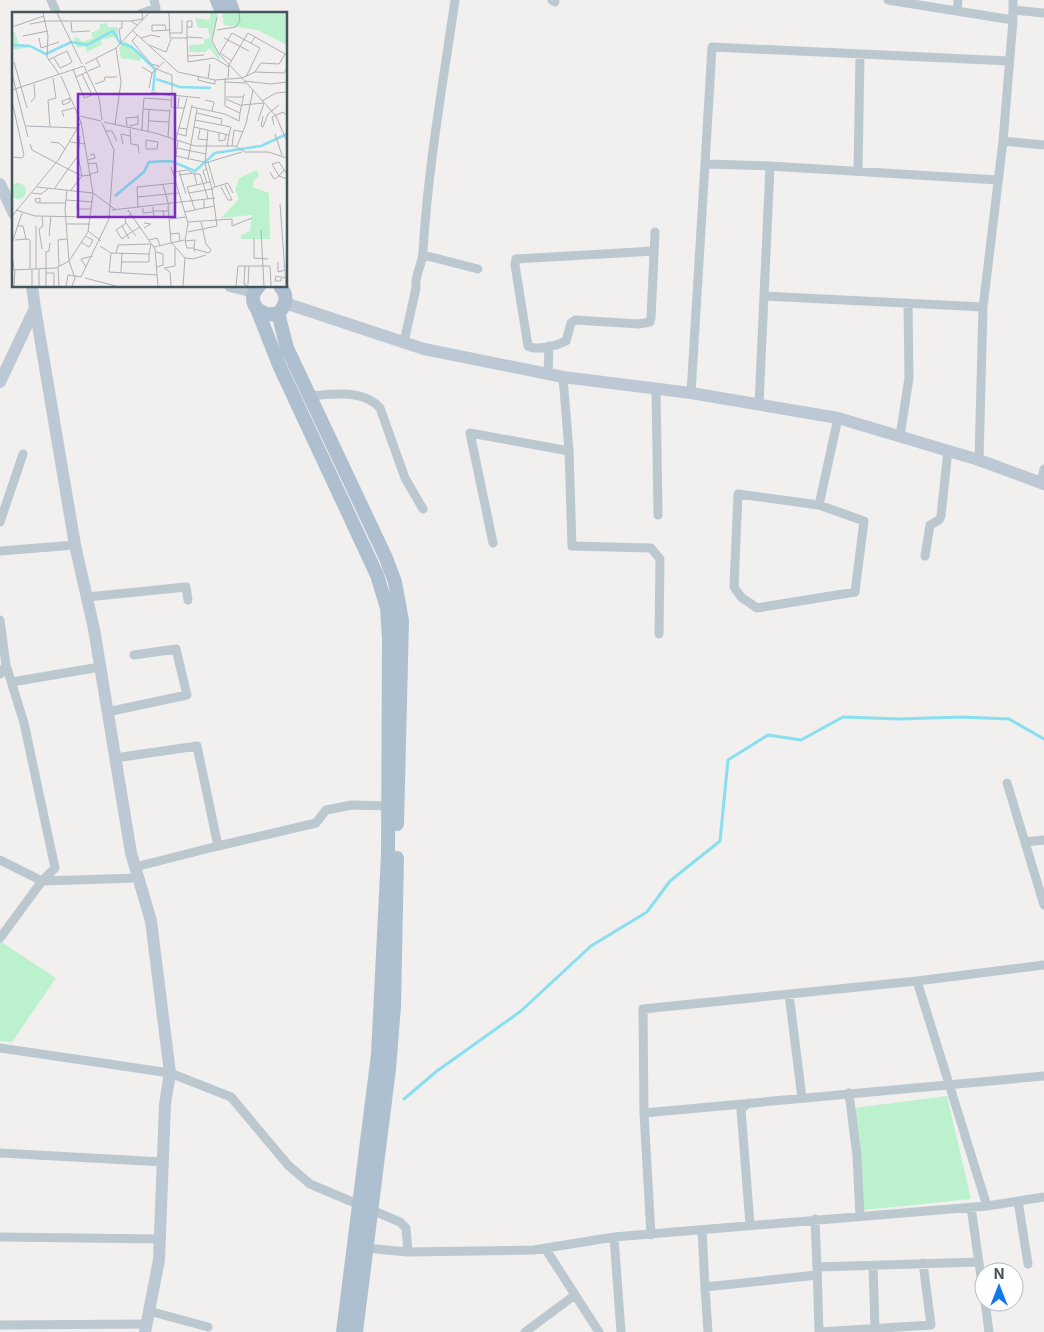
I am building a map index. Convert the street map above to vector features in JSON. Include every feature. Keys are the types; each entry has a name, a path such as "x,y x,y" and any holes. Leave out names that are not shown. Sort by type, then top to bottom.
{"main road":[{"path":"217,0 221,12"},
{"path":"229,0 233,12"},
{"path":"281,288 285,294 282,308 287,348 386,558 395,582 402,621 394,1006 390,1069 343,1332"},
{"path":"257,289 253,302 279,364 377,575 387,608 389,639 388,854 378,1054 365,1206 366,1248 356,1332"},
{"path":"257,309 268,315 282,308"}],"street":[{"path":"51,0 56,12"},
{"path":"404,342 416,288 415,280 423,255 426,209 455,0"},
{"path":"888,0 1013,20"},
{"path":"956,11 958,0"},
{"path":"979,460 983,307 1003,141 1014,0"},
{"path":"145,12 157,7"},
{"path":"1013,10 1044,13"},
{"path":"692,393 712,47 1009,61"},
{"path":"858,171 860,54"},
{"path":"1003,141 1044,145"},
{"path":"705,164 770,166 998,180"},
{"path":"759,404 770,166"},
{"path":"0,184 12,210"},
{"path":"654,251 516,259 515,265 528,346 533,348 549,346 566,341 571,323 575,320 639,324 650,322 654,251 655,232"},
{"path":"423,255 478,269"},
{"path":"0,1326 146,1328 159,1260 165,1104 170,1073 151,922 131,853 100,667 75,545 32,288"},
{"path":"764,296 983,307"},
{"path":"900,436 909,378 908,303"},
{"path":"0,382 3,370 35,308"},
{"path":"282,308 424,349 548,374 692,393 838,418 948,450 1043,484 1044,469"},
{"path":"548,374 549,346"},
{"path":"564,377 572,546 651,548 660,559 659,634"},
{"path":"656,388 658,515"},
{"path":"308,396 354,394 375,402 380,408 405,478 423,509"},
{"path":"818,505 838,418"},
{"path":"493,543 470,433 569,451"},
{"path":"925,556 930,525 939,520 941,516 948,450"},
{"path":"0,522 23,454"},
{"path":"738,494 818,505 864,521 855,592 757,608 741,597 734,587 738,494"},
{"path":"0,551 75,545"},
{"path":"87,597 186,587 188,600"},
{"path":"0,620 6,665 24,723 55,868 42,881 0,938"},
{"path":"107,712 186,696 176,649 134,655"},
{"path":"0,674 6,665"},
{"path":"12,682 100,667"},
{"path":"115,758 197,746 218,846"},
{"path":"1008,783 1044,905"},
{"path":"0,860 42,881 137,872 218,846 316,823 326,810 352,805 388,806"},
{"path":"1025,842 1044,840"},
{"path":"651,1235 644,1113 643,1009 917,981 1044,964"},
{"path":"917,981 987,1206"},
{"path":"789,994 802,1098"},
{"path":"0,1048 170,1073 231,1097 288,1165 310,1184 400,1222 406,1228 408,1252"},
{"path":"644,1113 1044,1076"},
{"path":"849,1093 857,1156 860,1216"},
{"path":"749,1103 741,1109 750,1225"},
{"path":"0,1153 163,1162"},
{"path":"366,1248 408,1252 534,1250 614,1237 987,1206 1044,1197"},
{"path":"1018,1201 1028,1264"},
{"path":"971,1207 979,1262"},
{"path":"815,1219 819,1332 931,1325 923,1263"},
{"path":"702,1230 708,1332"},
{"path":"0,1237 160,1240"},
{"path":"614,1237 621,1332"},
{"path":"545,1248 599,1332"},
{"path":"705,1287 873,1265 974,1262"},
{"path":"873,1265 875,1328"},
{"path":"525,1332 575,1295"},
{"path":"149,1311 208,1326"},
{"path":"986,1312 989,1332"}],"green space":[{"path":"0,941 56,978 12,1042 0,1041"},
{"path":"947,1096 971,1199 864,1210 854,1108"}],"waterway":[{"path":"404,1099 437,1071 521,1011 591,946 647,912 670,881 720,841 728,760 768,735 801,740 843,717 899,719 961,717 1009,719 1044,739"}]}
